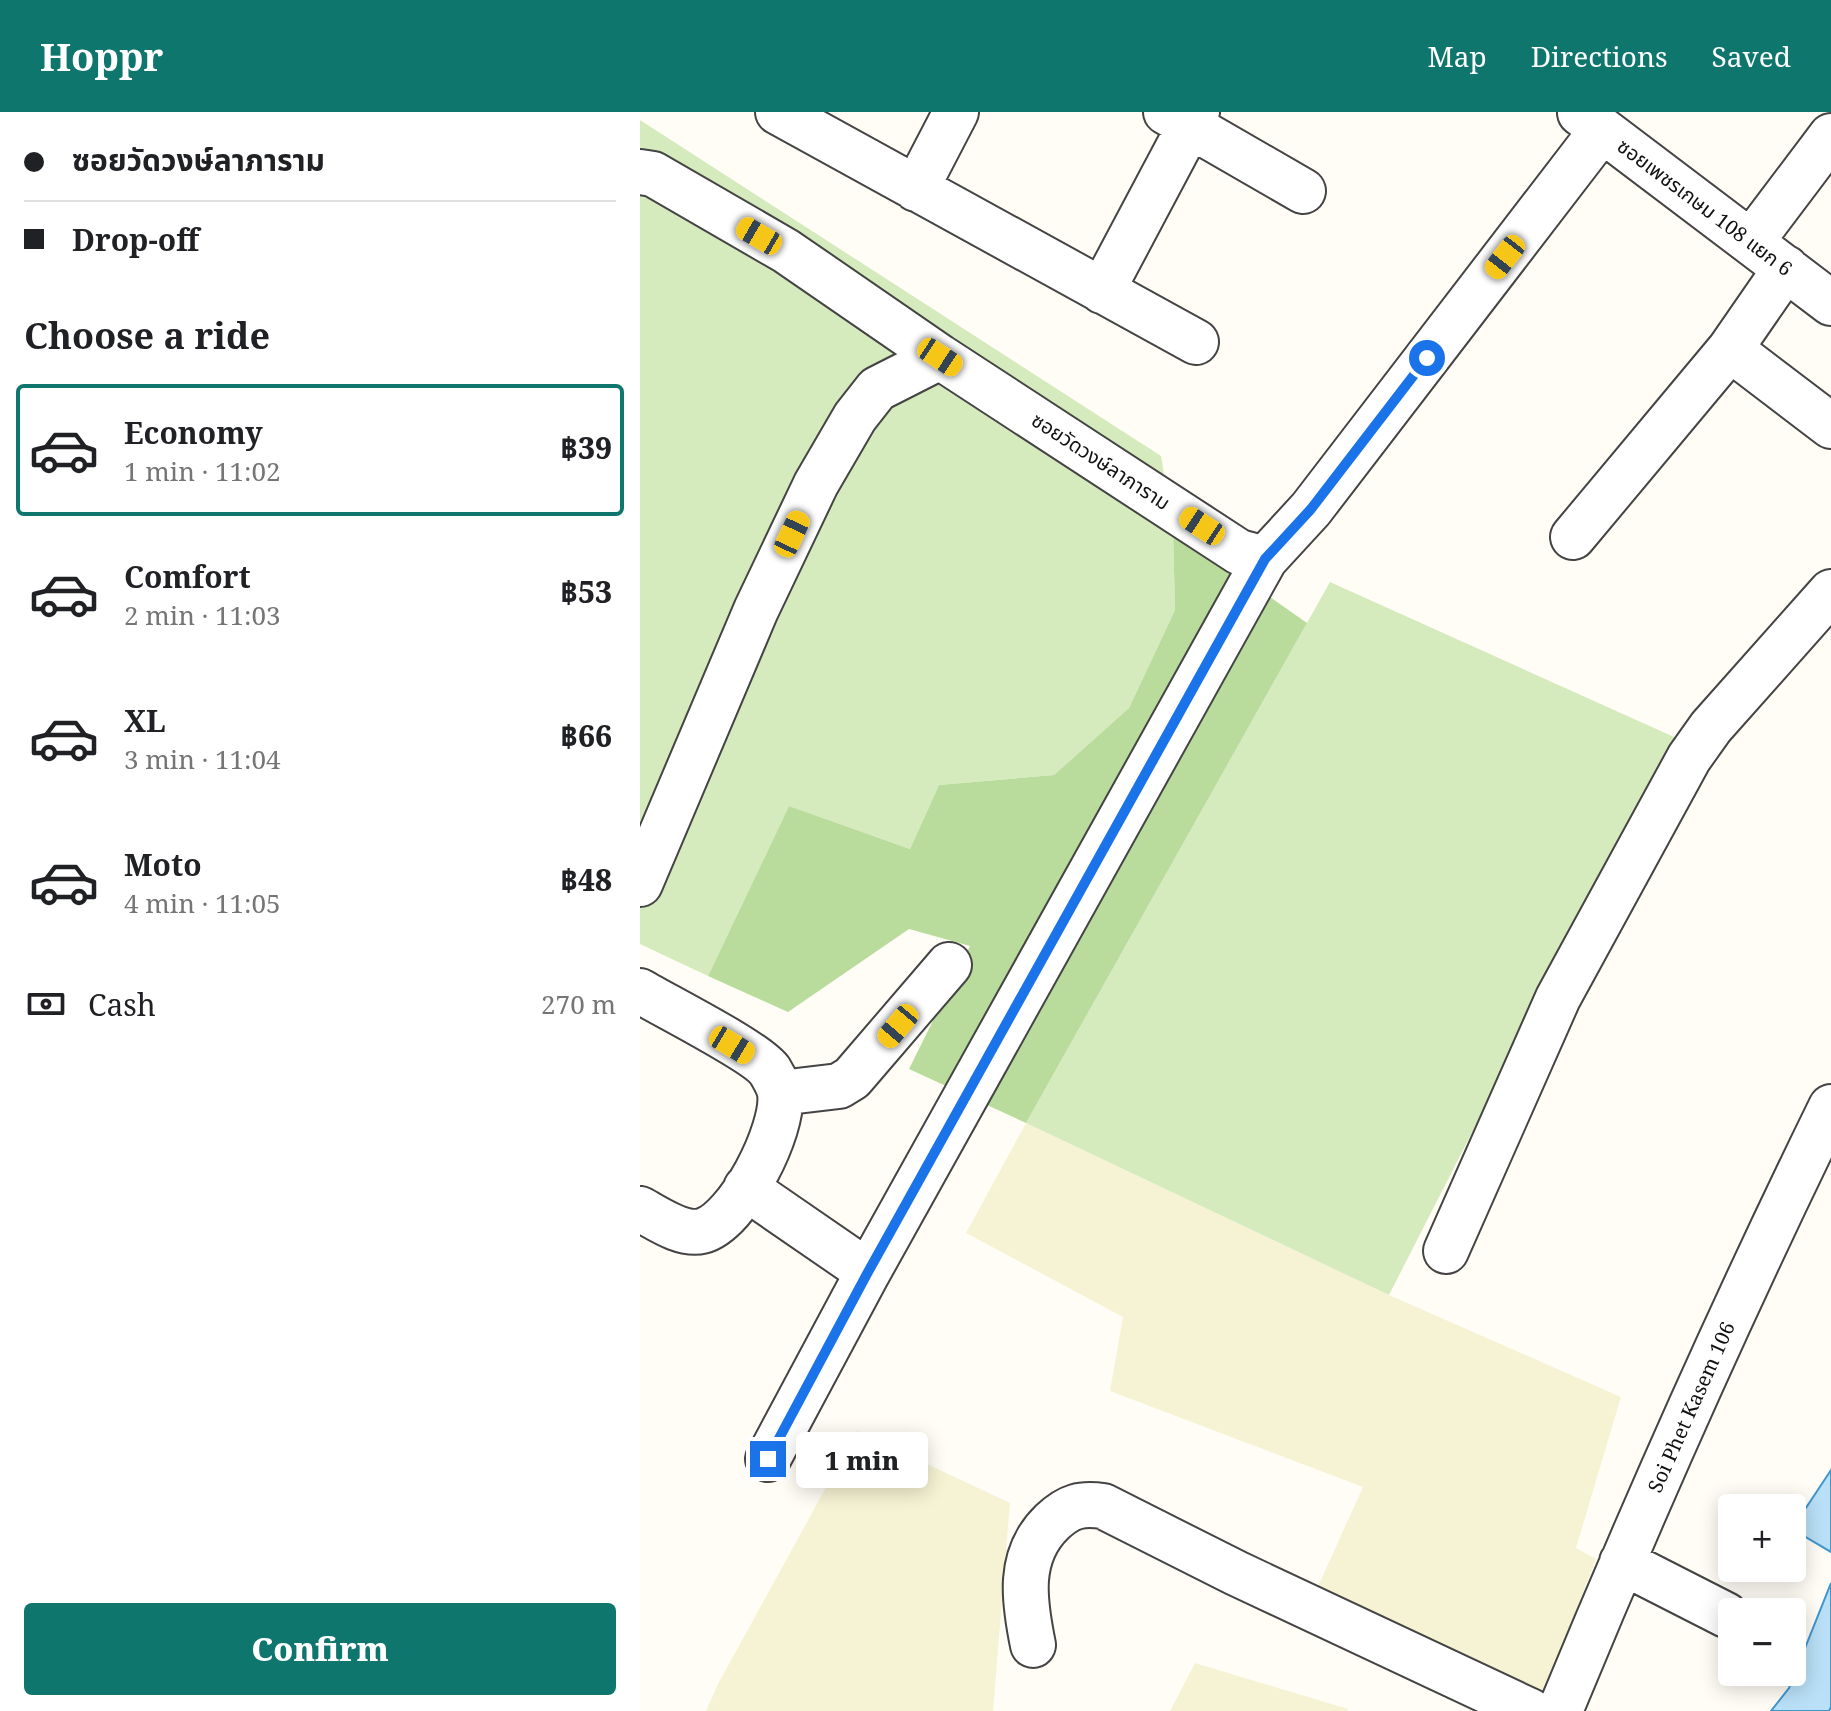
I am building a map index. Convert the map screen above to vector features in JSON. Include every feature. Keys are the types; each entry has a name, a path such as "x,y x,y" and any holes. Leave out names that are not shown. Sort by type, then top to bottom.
{"street":[{"path":"778,112 1196,342"},
{"path":"916,189 956,112"},
{"path":"1102,291 1184,116 1303,191"},
{"path":"768,1459 868,1272 1265,559 1311,509 1590,121"},
{"name":"ซอยเพชรเกษม 108 แยก 6","path":"1590,121 1831,303"},
{"path":"1751,242 1831,136"},
{"name":"ซอยวัดวงษ์ลาภาราม","path":"640,172 653,174 786,251 940,357 1239,552 1265,559"},
{"path":"1573,537 1730,349 1786,268"},
{"path":"1730,349 1831,426"},
{"path":"640,884 756,610 816,484 855,417 877,389 940,357"},
{"path":"1446,1251 1558,998 1689,758 1711,727 1831,592"},
{"path":"780,1093 839,1086 852,1078 949,965"},
{"path":"640,991 769,1069 780,1093 777,1124 763,1159 746,1188 717,1224 700,1232 678,1228 640,1209"},
{"name":"Soi Phet Kasem 106","path":"1560,1711 1622,1562 1756,1260 1831,1107"},
{"path":"746,1188 868,1272"},
{"path":"1033,1645 1025,1593 1029,1558 1036,1541 1061,1514 1075,1505 1090,1504 1103,1506 1236,1573 1456,1695 1530,1711"},
{"path":"1622,1562 1718,1611"}],"shaded area":[{"path":"1026,1123 1389,1295 1621,1397 1576,1548 1596,1559 1542,1699 1315,1593 1363,1487 1110,1391 1123,1317 966,1233"},
{"path":"857,1431 1010,1503 993,1711 706,1711 718,1684"},
{"path":"1195,1663 1348,1709 1170,1711"}],"green space":[{"path":"640,120 1161,456 1173,529 1175,610 1129,708 1054,775 939,785 910,849 789,806 708,976 640,944"},
{"path":"1173,529 1307,623 1026,1123 909,1069 970,946 909,929 788,1012 708,976 789,806 910,849 939,785 1054,775 1129,708 1175,610"},
{"path":"1330,582 1674,737 1389,1295 1026,1123"}],"water":[{"path":"1831,1470 1831,1552 1806,1537 1806,1508"},
{"path":"1831,1583 1831,1707 1829,1711 1771,1711 1790,1686 1806,1686 1806,1646"}],"route":[{"path":"768,1459 868,1272 1265,559 1311,509 1427,358"}]}
